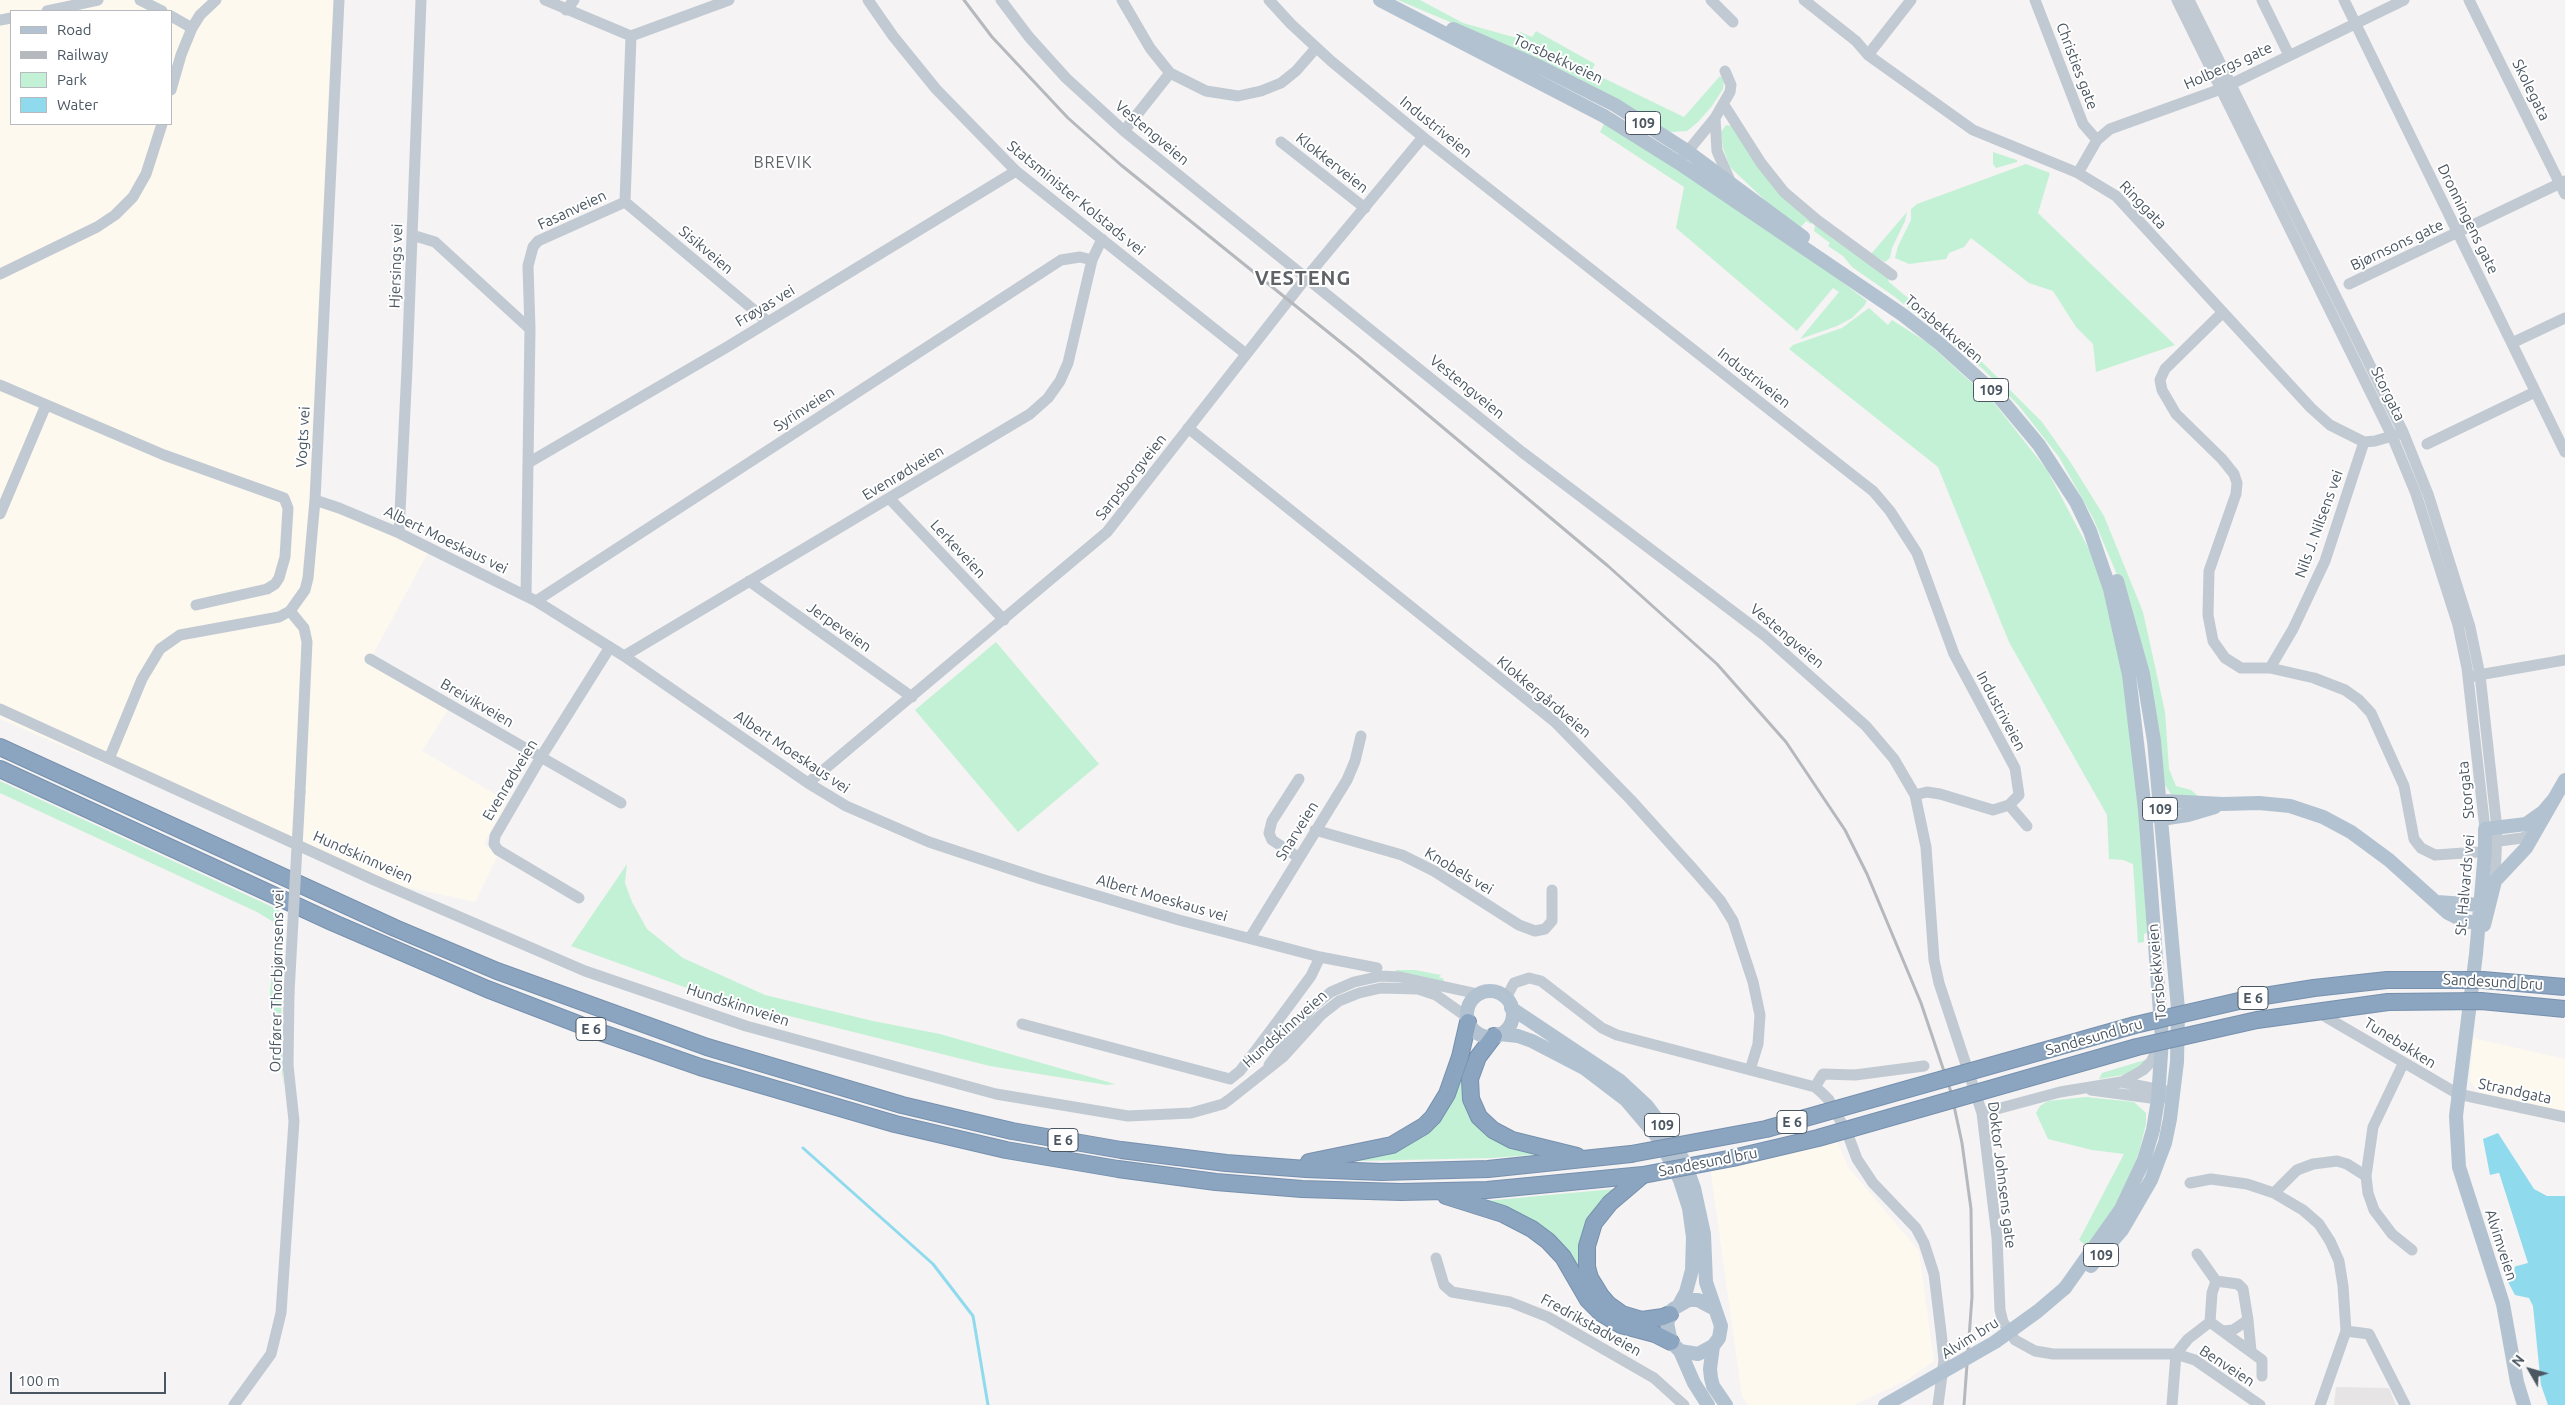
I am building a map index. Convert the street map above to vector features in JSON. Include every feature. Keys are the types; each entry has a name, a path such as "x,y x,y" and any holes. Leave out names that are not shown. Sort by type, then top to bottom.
{"highway":[{"name":"E 6","path":"0,747 446,950 575,1001 698,1044 857,1093 1012,1131 1158,1155 1277,1167 1411,1171 1488,1169 1592,1159"},
{"name":"E 6","path":"0,769 369,939 487,989 647,1049 813,1102 952,1138 1118,1169 1216,1182 1302,1189 1432,1192 1525,1187 1643,1174"},
{"name":"Sandesund bru","path":"1592,1159 1631,1154 1766,1129 2135,1025 2260,997 2314,988 2387,980 2483,980 2565,987"},
{"name":"Sandesund bru","path":"1643,1174 1733,1158 1818,1138 2137,1047 2257,1020 2388,1002 2481,1001 2565,1009"},
{"name":"E 6","path":"1277,1167 1378,1150 1413,1134 1433,1117 1446,1094 1460,1057 1468,1019"},
{"name":"E 6","path":"1497,1035 1478,1057 1470,1079 1470,1099 1479,1117 1493,1130 1512,1140 1592,1159"},
{"path":"1643,1174 1610,1203 1594,1223 1587,1246 1587,1267 1590,1278 1601,1296 1608,1304 1622,1314 1642,1320 1663,1317 1675,1309"},
{"name":"E 6","path":"1432,1192 1492,1210 1524,1224 1556,1249 1586,1296 1601,1313 1621,1325 1655,1334 1676,1347"}],"main road":[{"name":"Torsbekkveien","path":"1380,0 1604,116 1679,163 1820,259 1853,279 1939,343 1999,397 2043,452 2076,502 2117,582 2136,646 2149,705 2160,802 2178,1009 2174,1094 2165,1143 2142,1199 2109,1246 2086,1272 2065,1288"},
{"name":"Torsbekkveien","path":"1406,13 1445,26 1563,78 1615,105 1688,151 1825,253 1853,279"},
{"name":"Torsbekkveien","path":"2065,1288 2101,1240 2126,1200 2144,1160 2153,1130 2159,1094 2162,1039 2145,810 2129,675 2120,628 2092,534"},
{"name":"St. Halvards vei","path":"2481,915 2495,881 2526,848 2565,780"},
{"name":"St. Halvards vei","path":"2458,1094 2491,840 2526,824 2542,812 2554,799"},
{"name":"109","path":"2145,810 2160,802 2259,803 2290,806 2323,817 2351,832 2448,913 2464,921 2481,915"},
{"name":"109","path":"2145,810 2161,819 2188,815 2222,804"},
{"name":"109","path":"1478,994 1493,991 1619,1080 1647,1106 1668,1134 1685,1163 1696,1196 1704,1234 1706,1282 1713,1308 1719,1317 1721,1326 1719,1338 1714,1346 1710,1368 1711,1378 1713,1386 1726,1405"},
{"path":"1468,1019 1468,1006 1478,994"},
{"path":"1497,1035 1510,1023 1509,1003"},
{"name":"109","path":"1468,1019 1478,1033 1525,1039 1584,1068 1626,1100 1659,1140 1680,1180 1692,1230 1692,1270 1686,1292 1675,1309 1667,1329 1694,1383 1708,1405"},
{"name":"Alvimveien","path":"2458,1094 2456,1135 2459,1168 2503,1304 2517,1382 2524,1405"},
{"name":"Alvim bru","path":"1885,1405 1995,1342 2038,1311 2065,1288"},
{"path":"1675,1309 1698,1300 1713,1308"},
{"path":"1676,1347 1698,1354 1714,1346"}],"street":[{"path":"53,10 98,0"},
{"path":"140,0 160,10"},
{"path":"172,86 181,55 192,28 200,15 216,0"},
{"name":"Vogts vei","path":"290,611 305,590 308,578 315,500 339,0"},
{"name":"Hjersings vei","path":"398,533 421,0"},
{"path":"545,0 632,36 729,0"},
{"path":"566,10 574,0"},
{"name":"Statsminister Kolstads vei","path":"868,0 893,36 936,89 1016,171 1246,354"},
{"name":"Vestengveien","path":"1001,0 1066,78 1124,131 1522,452 1790,657 1866,726 1894,759 1915,794"},
{"path":"1122,0 1150,48 1170,73 1206,91 1222,95 1246,95 1281,83 1296,71 1316,48"},
{"name":"Industriveien","path":"1270,0 1316,48 1423,137 1872,491 1890,511 1917,553 1954,654 2015,768 2019,795 2008,805"},
{"path":"1711,0 1733,22"},
{"name":"Ringgata","path":"1804,0 1856,41 1868,55 1973,130 2078,173 2116,196 2311,408 2330,425 2364,442"},
{"path":"1868,55 1911,0"},
{"name":"Christies gate","path":"2035,0 2083,124 2097,140"},
{"name":"Storgata","path":"2177,0 2226,86"},
{"name":"Storgata","path":"2189,0 2226,86 2428,494 2449,554 2470,627 2491,840"},
{"path":"2262,0 2289,55"},
{"name":"Dronningens gate","path":"2344,0 2535,392 2564,446"},
{"name":"Holbergs gate","path":"2078,173 2097,140 2110,129 2226,86 2404,0"},
{"name":"Skolegata","path":"2469,0 2563,186"},
{"path":"172,17 192,28"},
{"name":"Fasanveien","path":"531,598 528,463 530,329 528,266 534,247 547,236 625,202 632,36"},
{"path":"1679,163 1724,105 1731,85 1725,70"},
{"path":"1124,131 1170,73"},
{"path":"1724,105 1761,163 1784,192 1817,220 1892,275"},
{"path":"1715,118 1717,150 1732,185"},
{"path":"0,274 97,227 115,215 133,197 146,174 162,125"},
{"name":"Sarpsborgveien","path":"808,784 1108,532 1306,278 1423,137"},
{"name":"Klokkerveien","path":"1281,142 1364,208"},
{"name":"Frøyas vei","path":"528,463 613,415 1016,171"},
{"name":"Bjørnsons gate","path":"2349,284 2563,186"},
{"name":"Sisikveien","path":"625,202 767,321"},
{"path":"412,236 434,242 530,329"},
{"name":"Evenrødveien","path":"624,656 1030,414 1048,398 1060,381 1068,363 1092,260 1102,239"},
{"name":"Syrinveien","path":"531,598 1061,260 1080,257 1092,260"},
{"path":"2223,312 2165,369 2160,380 2162,390 2176,414 2222,459 2234,474 2237,483 2236,494 2209,571 2208,615 2213,641 2225,658 2242,668 2270,668 2314,678 2345,690 2365,706 2371,713 2404,786 2414,839 2421,848 2435,855 2491,840 2522,838 2536,832"},
{"path":"2512,343 2565,318"},
{"path":"0,385 171,458 284,498 288,508 284,557 280,578 267,589 196,605"},
{"path":"2427,444 2535,392"},
{"path":"0,514 46,405"},
{"name":"Klokkergårdveien","path":"1188,428 1555,722 1624,792 1694,870 1720,900 1733,921 1751,975 1760,1014 1758,1044 1750,1070"},
{"path":"2364,442 2397,434"},
{"name":"Nils J. Nilsens vei","path":"2270,668 2293,629 2325,560 2364,442"},
{"name":"Lerkeveien","path":"889,498 1004,620"},
{"name":"Albert Moeskaus vei","path":"315,500 398,533 531,598 624,656 808,784 846,806 928,842 1041,879 1320,957 1377,968"},
{"name":"Jerpeveien","path":"749,581 912,697"},
{"path":"108,759 151,661 167,643 180,635 278,617 290,611"},
{"name":"Ordfører Thorbjørnsens vei","path":"234,1405 271,1354 281,1313 294,1121 288,1065 289,994 307,642 304,628 290,611"},
{"name":"Evenrødveien","path":"579,898 498,850 494,844 495,836 541,757 610,647"},
{"name":"Breivikveien","path":"370,658 621,803"},
{"path":"2474,676 2565,660"},
{"name":"Hundskinnveien","path":"0,709 374,880 585,971 746,1026 996,1094 1128,1116 1190,1114 1223,1104 1283,1057 1321,1015 1339,1001 1359,992 1381,988 1418,989 1436,995 1468,1019"},
{"name":"Snarveien","path":"1250,938 1347,780 1355,761 1361,736"},
{"path":"1298,779 1272,821 1269,833 1272,840 1298,858"},
{"path":"1915,794 1927,792 1940,794 1993,810 2008,805 2027,826"},
{"name":"Doktor Johnsens gate","path":"1915,794 1926,847 1934,960 1939,983 1982,1113 1997,1237 2000,1310 2003,1322 2015,1340 2035,1351 2053,1354 2176,1354"},
{"name":"Knobels vei","path":"1315,830 1402,855 1434,871 1519,925 1535,931 1546,929 1552,921 1552,890"},
{"name":"St. Halvards vei","path":"2491,840 2495,881"},
{"path":"1022,1024 1230,1078 1240,1071 1274,1026 1310,976 1320,957"},
{"path":"1264,1072 1312,1007 1331,992 1354,982 1381,976 1400,977 1478,994"},
{"path":"1509,1003 1514,983 1528,978 1540,981 1602,1028 1617,1035 1815,1087 1829,1100 1848,1135 1857,1159 1873,1182 1916,1228 1924,1243 1934,1274 1944,1360 1938,1405"},
{"name":"Tunebakken","path":"2326,1017 2347,1027 2403,1064 2458,1094"},
{"path":"1982,1113 2060,1092 2121,1082 2143,1070 2151,1062 2162,1039"},
{"path":"2403,1064 2373,1127 2366,1176 2374,1210 2392,1234 2412,1250"},
{"path":"1815,1087 1822,1074 1855,1075 1924,1066"},
{"path":"2121,1082 2159,1094"},
{"path":"2084,1089 2174,1094"},
{"name":"Strandgata","path":"2458,1094 2565,1117"},
{"path":"2274,1193 2296,1170 2313,1164 2337,1161 2347,1164 2366,1176"},
{"path":"2190,1183 2211,1179 2247,1184 2274,1193 2303,1210 2319,1224 2330,1241 2340,1269 2346,1331 2320,1405"},
{"path":"2197,1254 2216,1281 2238,1284 2243,1289 2251,1351"},
{"name":"Fredrikstadveien","path":"1436,1258 1444,1285 1452,1292 1510,1302 1548,1317 1654,1378 1684,1405"},
{"path":"2172,1405 2176,1354 2188,1339 2210,1322 2212,1293 2216,1281"},
{"path":"2223,1331 2233,1330 2248,1320"},
{"path":"2210,1322 2262,1360 2262,1376"},
{"path":"2346,1331 2369,1334 2405,1405"},
{"name":"Benveien","path":"2176,1354 2195,1360 2260,1405"}],"shaded area":[{"path":"0,0 339,0 315,500 430,549 371,658 451,705 422,751 507,801 484,844 498,855 475,902 374,880 0,719"},
{"path":"2473,1038 2565,1059 2565,1112 2479,1092 2470,1081"},
{"path":"1831,1127 1848,1167 1919,1251 1934,1361 1907,1380 1854,1405 1749,1405 1742,1397 1709,1159"},
{"path":"2336,1387 2389,1388 2396,1405 2334,1405"}],"green space":[{"path":"1398,0 1420,0 1463,23 1517,38 1520,32 1532,37 1536,31 1595,64 1591,72 1684,117 1720,76 1724,80 1723,89 1712,106 1687,131 1670,132 1611,97 1542,61"},
{"path":"1605,122 1673,165 1833,275 1867,301 1864,306 1852,318 1837,326 1800,339 1839,292 1833,288 1797,331 1676,228 1684,187 1600,132"},
{"path":"1726,125 1732,126 1813,221 1811,224 1806,221 1801,227 1772,207 1730,167 1723,148 1721,132"},
{"path":"1993,152 2017,160 2017,162 1996,168 1993,164"},
{"path":"2026,164 2050,173 2038,213 2175,345 2096,372 2093,344 2076,327 2053,291 2029,283 1971,238 1964,247 1949,253 1946,259 1909,264 1895,258 1898,246 1911,220 1911,209 1917,204"},
{"path":"1907,212 1905,221 1892,248 1890,258 1885,262 1871,254"},
{"path":"1815,225 1886,273 1889,282 1972,352 2042,422 2071,463 2104,516 2143,612 2165,712 2169,769 2176,786 2191,790 2199,797 2171,794 2165,785 2129,603 2093,518 2059,457 2019,406 1984,370 1895,297 1852,267 1843,256 1828,246 1830,243 1814,231"},
{"path":"1869,308 1888,325 1892,320 1928,343 1995,404 2047,470 2091,553 2111,612 2124,673 2139,802 2147,933 2144,934 2144,942 2138,943 2133,864 2123,860 2109,859 2107,815 2009,642 1938,467 1789,349 1793,345 1842,328"},
{"path":"996,642 1099,764 1018,832 915,710"},
{"path":"0,781 279,910 276,918 283,921 281,1039 284,1086 270,992 278,927 275,923 257,912 0,793"},
{"path":"627,864 625,883 632,902 647,929 683,958 765,995 873,1021 940,1034 1115,1084 1107,1085 990,1066 709,996 571,946"},
{"path":"1396,970 1415,970 1441,975 1439,977 1444,979 1442,983 1395,973"},
{"path":"2148,1059 2138,1069 2123,1075 2099,1079 2102,1073"},
{"path":"1459,1079 1464,1081 1464,1102 1543,1154 1492,1158 1355,1161 1406,1147 1421,1137"},
{"path":"2086,1097 2134,1102 2146,1113 2146,1124 2138,1156 2115,1210 2089,1248 2079,1240 2124,1154 2092,1150 2048,1139 2036,1113 2040,1106 2048,1101"},
{"path":"1614,1189 1582,1267 1576,1269 1485,1201"}],"water":[{"path":"2498,1133 2534,1189 2547,1196 2565,1196 2565,1405 2548,1405 2541,1385 2533,1306 2529,1298 2515,1295 2507,1280 2514,1274 2515,1266 2527,1262 2499,1173 2490,1175 2483,1139"}],"pier":[{"path":"2499,1173 2528,1263 2513,1267 2513,1264 2524,1261 2498,1176 2488,1176"}],"waterway":[{"path":"803,1148 933,1264 973,1316 988,1405"}],"railway":[{"path":"964,0 992,37 1068,118 1121,165 1359,357 1608,566 1717,664 1786,742 1845,830 1867,874 1921,1003 1951,1092 1962,1143 1971,1209 1972,1297 1964,1405"}],"district":[{"name":"BREVIK","path":"783,163"},
{"name":"VESTENG","path":"1303,278"}]}
